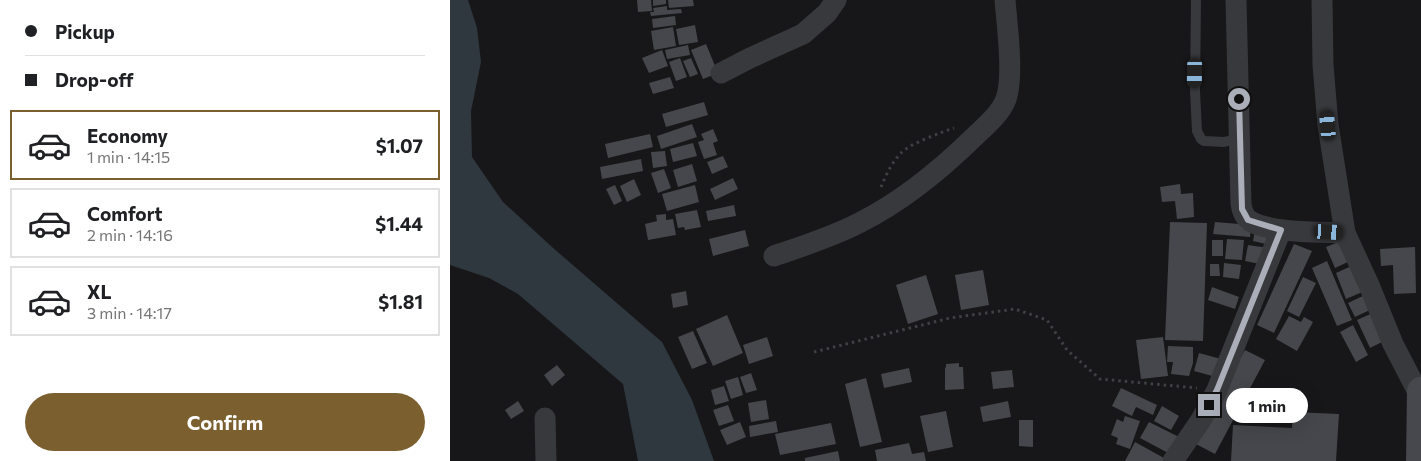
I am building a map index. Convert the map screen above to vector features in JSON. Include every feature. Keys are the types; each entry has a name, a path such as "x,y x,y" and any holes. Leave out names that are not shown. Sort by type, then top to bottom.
{"main road":[{"path":"1420,461 1421,391"}],"street":[{"path":"721,73 803,34 827,13 836,0"},
{"path":"774,256 818,242 851,227 903,197 952,158 996,116 1007,96 1009,71 1005,0"},
{"path":"1236,0 1241,204 1243,214 1248,220 1281,230 1345,233"},
{"path":"1322,0 1323,65 1328,125 1345,233 1369,284 1393,344 1421,398"},
{"path":"1173,461 1201,420 1217,390 1281,230"},
{"path":"545,418 546,461"}],"lane":[{"path":"1196,0 1195,91 1197,131 1204,141 1224,142 1240,138"}],"path":[{"path":"881,188 888,170 901,152 938,133 963,125"},
{"path":"814,352 950,318 1015,309 1047,320 1067,350 1100,379 1217,390"}],"shaded area":[{"path":"450,0 468,0 477,28 481,62 471,111 472,157 503,202 662,342 692,400 714,461 638,461 623,384 518,294 489,278 450,265"}],"building":[{"path":"637,0 651,0 652,11 638,12"},
{"path":"653,0 666,0 666,4 653,6"},
{"path":"668,0 693,0 694,6 669,8"},
{"path":"667,6 667,10 681,9 682,13 651,16 650,12 654,12 653,8"},
{"path":"675,16 676,25 653,28 652,19"},
{"path":"695,25 698,42 679,45 676,29"},
{"path":"673,27 676,46 654,50 651,31"},
{"path":"706,44 718,73 703,79 691,50"},
{"path":"688,45 690,55 667,59 665,50"},
{"path":"662,50 668,66 649,73 642,58"},
{"path":"680,58 687,77 676,81 669,62"},
{"path":"691,58 698,74 690,77 683,61"},
{"path":"670,77 674,88 653,94 649,83"},
{"path":"704,102 708,115 666,127 662,114"},
{"path":"692,124 697,137 661,149 657,136"},
{"path":"713,129 718,141 713,143 717,155 704,159 698,142 704,140 701,134"},
{"path":"650,134 653,147 608,158 605,144"},
{"path":"693,143 697,156 673,162 670,149"},
{"path":"665,151 667,166 653,168 651,152"},
{"path":"723,156 728,167 712,174 707,162"},
{"path":"641,159 643,171 602,179 600,167"},
{"path":"692,164 697,181 678,187 673,170"},
{"path":"664,169 671,188 658,193 651,173"},
{"path":"733,178 738,189 715,200 710,189"},
{"path":"634,179 641,195 627,202 620,186"},
{"path":"1180,184 1181,194 1193,193 1194,217 1177,219 1175,201 1162,202 1160,187"},
{"path":"615,185 622,201 614,205 606,189"},
{"path":"695,185 699,202 667,211 662,194"},
{"path":"734,205 736,216 708,221 706,211"},
{"path":"697,210 701,227 685,230 684,227 678,228 675,214"},
{"path":"666,214 666,220 673,219 676,235 648,240 645,224 657,221 656,215"},
{"path":"1170,222 1207,223 1203,341 1165,340"},
{"path":"1215,222 1251,225 1250,237 1213,234"},
{"path":"1256,226 1273,230 1270,245 1253,241"},
{"path":"745,230 749,246 713,256 709,239"},
{"path":"1227,239 1244,240 1242,260 1225,259"},
{"path":"1212,240 1223,240 1223,256 1212,256"},
{"path":"1343,240 1352,260 1335,268 1326,247"},
{"path":"1294,244 1312,251 1274,333 1257,325"},
{"path":"1248,245 1268,248 1265,265 1245,261"},
{"path":"1415,247 1416,293 1394,294 1393,265 1381,266 1380,249"},
{"path":"1327,261 1352,320 1337,326 1312,268"},
{"path":"1224,263 1241,265 1239,279 1223,277"},
{"path":"1210,264 1219,264 1220,276 1210,276"},
{"path":"1356,264 1367,290 1346,299 1336,273"},
{"path":"983,270 989,305 961,310 955,275"},
{"path":"926,275 938,314 908,324 896,285"},
{"path":"1303,277 1316,283 1299,317 1287,311"},
{"path":"1212,287 1239,297 1235,309 1208,300"},
{"path":"686,291 688,305 673,308 671,294"},
{"path":"1367,294 1374,308 1355,317 1348,303"},
{"path":"1377,311 1382,342 1370,348 1357,320"},
{"path":"727,315 743,353 713,366 696,329"},
{"path":"1289,316 1301,322 1304,317 1313,322 1297,351 1276,339"},
{"path":"1353,325 1368,355 1356,362 1340,332"},
{"path":"693,331 707,363 692,369 678,337"},
{"path":"767,337 773,356 749,364 743,345"},
{"path":"1163,337 1168,376 1141,379 1136,340"},
{"path":"1168,346 1193,347 1193,363 1189,376 1171,374 1173,362 1167,362"},
{"path":"1245,350 1265,360 1215,454 1194,443"},
{"path":"1199,353 1221,359 1216,377 1194,371"},
{"path":"959,363 959,367 963,367 964,389 945,390 946,364"},
{"path":"557,365 565,375 552,386 544,375"},
{"path":"909,368 912,382 884,388 881,374"},
{"path":"1012,370 1014,387 993,389 991,372"},
{"path":"751,373 757,390 746,393 740,377"},
{"path":"738,377 743,395 731,399 725,381"},
{"path":"866,378 882,442 860,447 845,384"},
{"path":"724,386 729,401 715,405 711,390"},
{"path":"1121,388 1157,405 1153,415 1136,407 1132,416 1112,406"},
{"path":"766,400 769,419 751,422 748,403"},
{"path":"518,401 524,411 511,419 505,410"},
{"path":"1008,401 1011,417 983,422 980,407"},
{"path":"728,405 734,421 719,426 713,410"},
{"path":"1162,406 1179,416 1171,430 1154,421"},
{"path":"946,411 953,447 928,452 920,416"},
{"path":"1293,412 1339,414 1336,461 1231,461 1233,425 1292,428"},
{"path":"1125,416 1140,421 1130,449 1116,444 1118,438 1111,435 1117,419 1123,422"},
{"path":"1019,420 1033,420 1033,447 1019,446"},
{"path":"776,421 778,432 750,437 749,426"},
{"path":"740,422 746,437 727,445 720,430"},
{"path":"1149,422 1181,438 1172,455 1140,438"},
{"path":"831,423 836,444 780,455 775,434"},
{"path":"1135,442 1164,458 1163,461 1125,461"},
{"path":"909,443 912,454 924,452 926,461 877,461 875,450"},
{"path":"838,451 840,461 805,461 805,458"}],"route":[{"path":"1209,405 1217,390 1281,230 1248,220 1243,214 1241,204 1239,99"}]}
